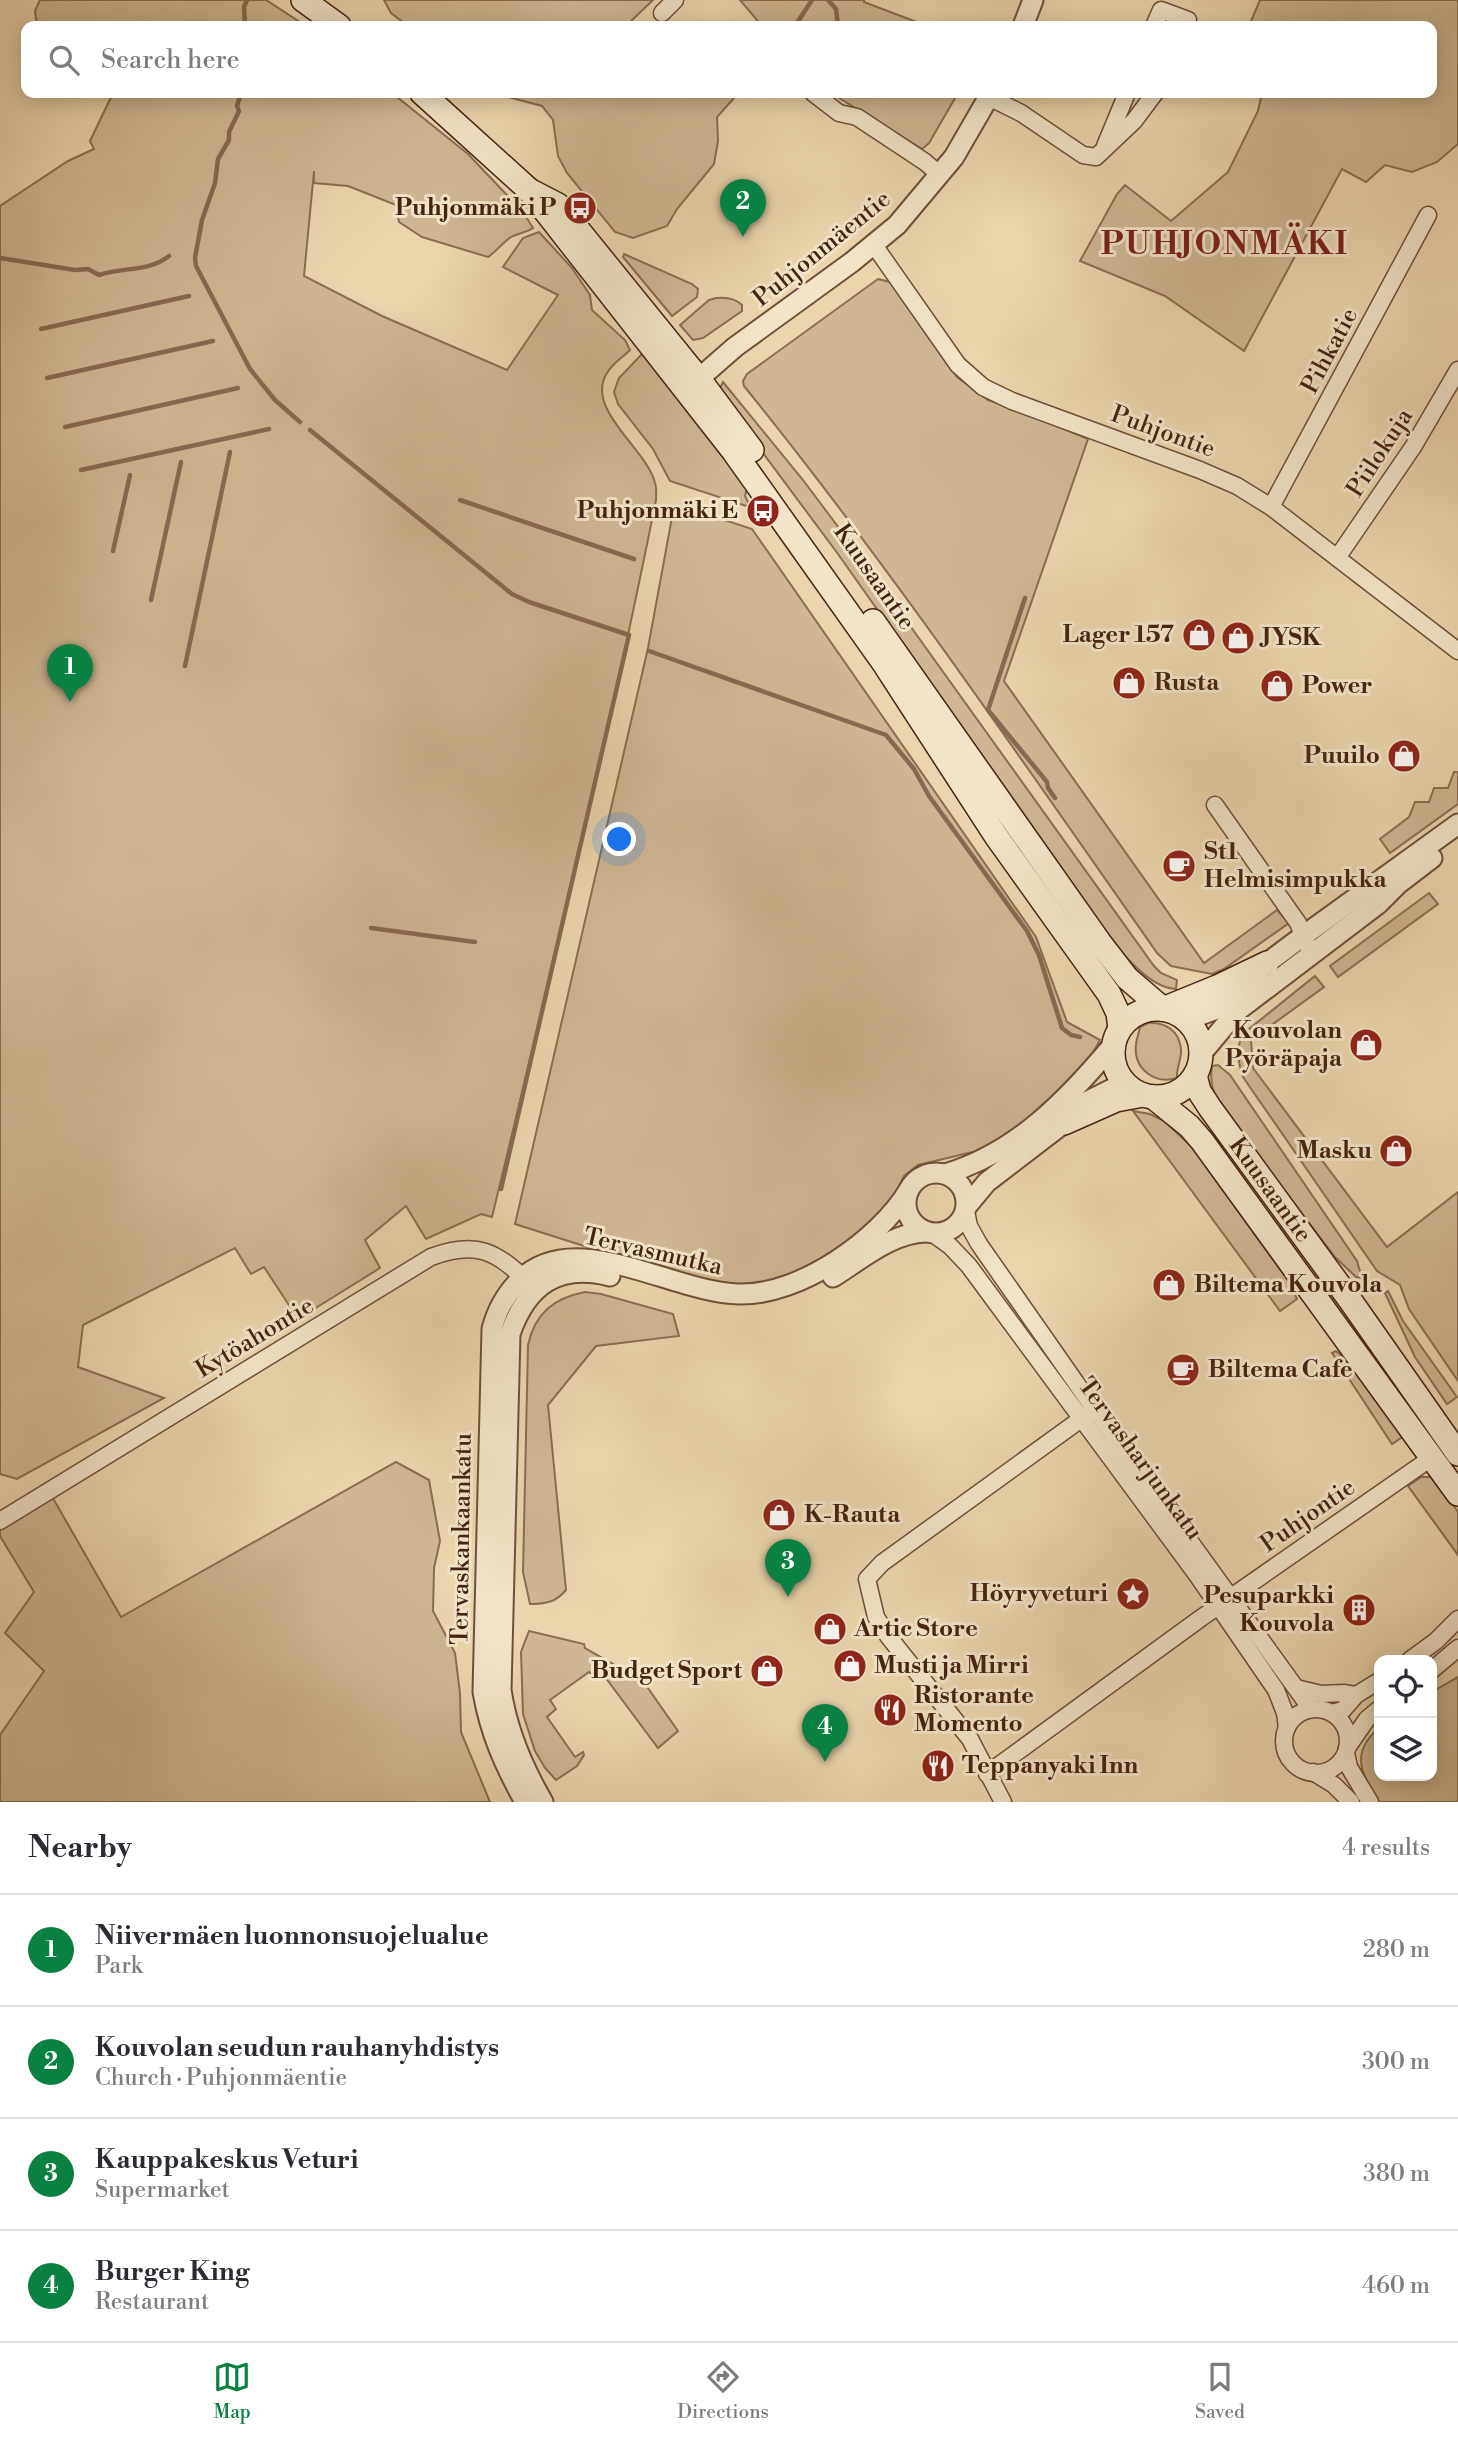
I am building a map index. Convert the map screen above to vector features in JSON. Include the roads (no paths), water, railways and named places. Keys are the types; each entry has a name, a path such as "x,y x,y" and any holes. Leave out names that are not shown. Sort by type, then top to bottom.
{"main road":[{"path":"303,0 332,21"},
{"name":"Kuusaantie","path":"428,98 528,189 692,384 916,680 1100,943 1127,978 1163,1009"},
{"name":"Kuusaantie","path":"692,384 734,452 826,578 996,836 1097,976 1118,1013 1117,1037"},
{"path":"1163,1009 1217,988 1267,963"},
{"path":"1064,1123 1140,1092 1163,1097 1182,1090 1198,1064 1199,1039 1187,1020 1180,1015 1163,1009 1139,1013 1128,1019 1117,1037 1114,1065 1140,1092"},
{"name":"Kuusaantie","path":"1198,1064 1199,1091 1209,1108 1350,1300 1458,1454"},
{"name":"Kuusaantie","path":"1140,1092 1189,1126 1202,1140 1458,1494"}],"street":[{"path":"662,13 675,0"},
{"path":"1025,21 1033,0"},
{"path":"1156,21 1161,10 1188,21"},
{"path":"820,98 839,113 857,117 940,175"},
{"name":"Puhjonmäentie","path":"692,384 734,347 874,245 897,225 940,175 988,98"},
{"path":"995,98 1083,155 1096,157 1134,121 1151,98"},
{"path":"1103,151 1125,98"},
{"name":"Pihkatie","path":"1271,507 1428,215"},
{"name":"Puhjontie","path":"874,245 958,365 983,387 1012,401 1237,485 1271,507 1458,651"},
{"name":"Piilokuja","path":"1337,558 1413,447 1458,369"},
{"path":"1215,805 1298,923 1307,944"},
{"path":"1198,1064 1237,1011 1307,944 1458,824"},
{"path":"1187,1020 1219,1007 1241,990 1267,963 1378,904 1420,867 1458,840"},
{"path":"945,1174 980,1161 1034,1126 1071,1093 1117,1037"},
{"path":"966,1209 966,1195 962,1186 955,1178 945,1174 937,1172 920,1177 909,1190 906,1207 914,1223 929,1232 947,1231 955,1227 966,1209 993,1178 1064,1123"},
{"name":"Tervasmutka","path":"529,1283 543,1264 556,1259 580,1258 601,1261 719,1293 767,1291 792,1284 850,1250 886,1221 909,1190"},
{"name":"Tervasharjunkatu","path":"966,1209 969,1226 979,1244 1088,1414"},
{"name":"Tervasharjunkatu","path":"929,1232 950,1246 969,1266 1088,1414 1224,1602 1311,1709"},
{"name":"Tervasmutka","path":"529,1283 592,1271 708,1303 750,1306 771,1304 815,1287 894,1238 929,1232"},
{"name":"Kytöahontie","path":"0,1521 431,1257 463,1247 479,1250 502,1260 529,1283"},
{"name":"Tervaskankaankatu","path":"525,1802 498,1751 483,1692 492,1329 497,1310 509,1291 529,1283"},
{"name":"Tervaskankaankatu","path":"529,1283 526,1299 510,1334 500,1690 505,1716 518,1755 543,1802"},
{"path":"1003,1802 970,1739 876,1617 867,1579 882,1563 1088,1414"},
{"name":"Puhjontie","path":"987,1774 1224,1602 1424,1463"},
{"name":"Tervasharjunkatu","path":"1224,1602 1276,1690 1285,1713 1287,1728"},
{"path":"1417,1655 1458,1619"},
{"path":"1444,1663 1458,1648"},
{"path":"1351,1802 1334,1785 1295,1765 1289,1756 1285,1737 1293,1719 1311,1709 1332,1713 1343,1710 1356,1695 1374,1684"},
{"path":"1296,1688 1321,1694 1356,1695"},
{"path":"1332,1713 1346,1728 1349,1768 1370,1802"},
{"path":"1313,1772 1333,1768 1367,1719 1374,1713"}],"waterway":[{"path":"245,21 244,7 247,0"},
{"path":"798,21 812,0"},
{"path":"828,0 836,9 837,21"},
{"path":"239,98 237,106 239,111 229,132 229,140 218,159 215,183 202,220 196,266 250,369 275,400 300,422"},
{"path":"0,258 75,270 88,269 99,275 153,265 169,256"},
{"path":"41,329 189,296"},
{"path":"47,378 213,341"},
{"path":"65,427 238,388"},
{"path":"81,470 269,429"},
{"path":"310,430 512,594 629,635 501,1189"},
{"path":"185,666 230,452"},
{"path":"151,600 181,462"},
{"path":"113,551 130,475"},
{"path":"460,500 634,559"},
{"path":"1025,598 988,710 1047,782 1055,798"},
{"path":"649,651 886,735 914,769 929,796 1027,931 1039,955 1062,1028 1071,1035 1080,1037"},
{"path":"371,928 475,942"}],"place":[{"name":"Puhjonmäki P","path":"580,208"},
{"name":"Kouvolan seudun rauhanyhdistys","path":"743,237"},
{"name":"Puhjonmäki E","path":"763,511"},
{"name":"Lager 157","path":"1199,635"},
{"name":"JYSK","path":"1238,638"},
{"name":"Rusta","path":"1129,683"},
{"name":"Power","path":"1277,686"},
{"name":"Niivermäen luonnonsuojelualue","path":"70,702"},
{"name":"Puuilo","path":"1404,756"},
{"name":"St1 Helmisimpukka","path":"1179,866"},
{"name":"Kouvolan Pyöräpaja","path":"1366,1045"},
{"name":"Masku","path":"1396,1151"},
{"name":"Biltema Kouvola","path":"1169,1285"},
{"name":"Biltema Cafe","path":"1183,1370"},
{"name":"K-Rauta","path":"779,1515"},
{"name":"Höyryveturi","path":"1133,1594"},
{"name":"Kauppakeskus Veturi","path":"788,1597"},
{"name":"Pesuparkki Kouvola","path":"1359,1610"},
{"name":"Artic Store","path":"830,1629"},
{"name":"Musti ja Mirri","path":"850,1666"},
{"name":"Budget Sport","path":"767,1671"},
{"name":"Ristorante Momento","path":"890,1710"},
{"name":"Burger King","path":"825,1762"},
{"name":"Teppanyaki Inn","path":"938,1766"}],"district":[{"name":"PUHJONMÄKI","path":"1225,244"}]}
